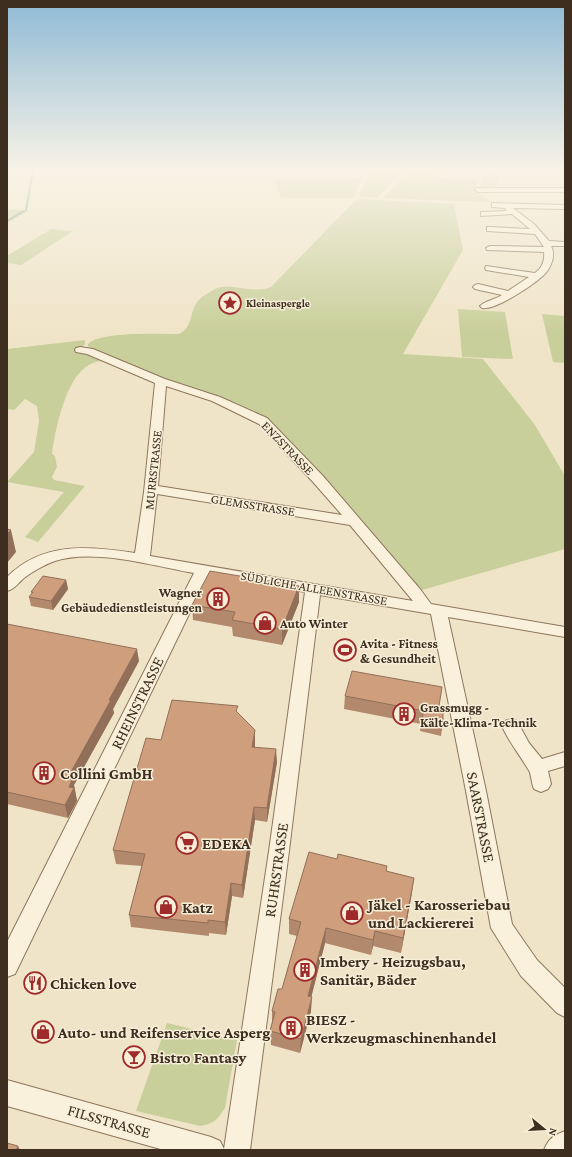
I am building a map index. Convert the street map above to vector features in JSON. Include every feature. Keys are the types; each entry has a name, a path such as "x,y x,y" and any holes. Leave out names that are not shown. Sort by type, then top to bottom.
{"street":[{"path":"485,306 493,304 537,276 546,268 549,261 547,247 538,232 530,225"},
{"path":"490,229 538,232"},
{"path":"490,248 547,247 565,244"},
{"path":"490,268 537,276"},
{"path":"478,287 509,294"},
{"name":"ENZSTRASSE","path":"80,350 89,351 162,381 216,399 263,421 318,479 415,592 432,608"},
{"name":"MURRSTRASSE","path":"142,558 152,489 162,381"},
{"name":"GLEMSSTRASSE","path":"152,489 354,521"},
{"name":"SÜDLICHE ALLEENSTRASSE","path":"7,586 12,580 28,568 46,559 62,554 90,551 142,558 565,632"},
{"name":"RHEINSTRASSE","path":"7,966 203,569"},
{"name":"RUHRSTRASSE","path":"237,1150 278,858 313,589"},
{"name":"SAARSTRASSE","path":"432,608 476,791 502,928 528,968 565,1005"},
{"path":"511,726 518,742 540,775 565,759"},
{"name":"FILSSTRASSE","path":"7,1093 211,1150"},
{"path":"557,1150 565,1144"}],"green space":[{"path":"332,225 458,225 463,250 403,354 483,359 535,425 565,476 565,549 415,592 263,421 161,381 91,349 88,346 88,344 95,340 117,335 179,334 187,328 195,305 198,301 213,290 226,286 256,289 271,287"},
{"path":"51,229 73,231 21,265 7,263 7,256"},
{"path":"458,309 505,312 513,359 462,357"},
{"path":"542,314 565,316 565,363 553,362"},
{"path":"85,340 85,344 80,349 113,361 95,362 89,365 81,371 68,392 56,432 52,454 55,456 57,467 52,477 54,480 85,486 38,542 25,537 64,492 7,482 34,452 39,421 37,406 25,399 14,410 7,409 7,349"},
{"path":"167,1023 237,1040 225,1108 218,1118 209,1124 200,1126 136,1111"}],"building":[{"path":"210,571 299,586 282,629 232,620 235,612 192,605"},
{"path":"43,576 66,580 51,601 29,597"},
{"path":"7,624 137,649 109,700 111,700 67,779 72,780 69,787 74,788 65,805 7,792"},
{"path":"352,671 442,687 439,706 443,707 443,723 422,718 424,711 345,696"},
{"name":"EDEKA","path":"172,700 238,706 236,711 255,730 252,747 276,749 267,808 254,807 242,885 231,883 225,922 208,920 208,923 129,915 145,854 113,850 146,738 161,740"},
{"path":"309,852 337,859 338,854 387,866 386,871 414,878 403,938 375,931 373,940 326,928 308,996 312,997 301,1039 270,1031 275,1012 272,1011 278,989 282,989 301,922 289,919"},
{"path":"7,1143 18,1146 16,1150 7,1150"}],"place":[{"name":"Kleinaspergle","path":"230,303"},
{"name":"Wagner Gebäudedienstleistungen","path":"218,599"},
{"name":"Auto Winter","path":"265,623"},
{"name":"Avita - Fitness & Gesundheit","path":"345,650"},
{"name":"Grassmugg - Kälte-Klima-Technik","path":"404,714"},
{"name":"Collini GmbH","path":"44,773"},
{"name":"EDEKA","path":"187,843"},
{"name":"Katz","path":"166,907"},
{"name":"Jäkel - Karosseriebau und Lackiererei","path":"352,913"},
{"name":"Imbery - Heizugsbau, Sanitär, Bäder","path":"305,970"},
{"name":"Chicken love","path":"35,983"},
{"name":"BIESZ - Werkzeugmaschinenhandel","path":"291,1028"},
{"name":"Auto- und Reifenservice Asperg","path":"43,1032"},
{"name":"Bistro Fantasy","path":"134,1057"}]}
